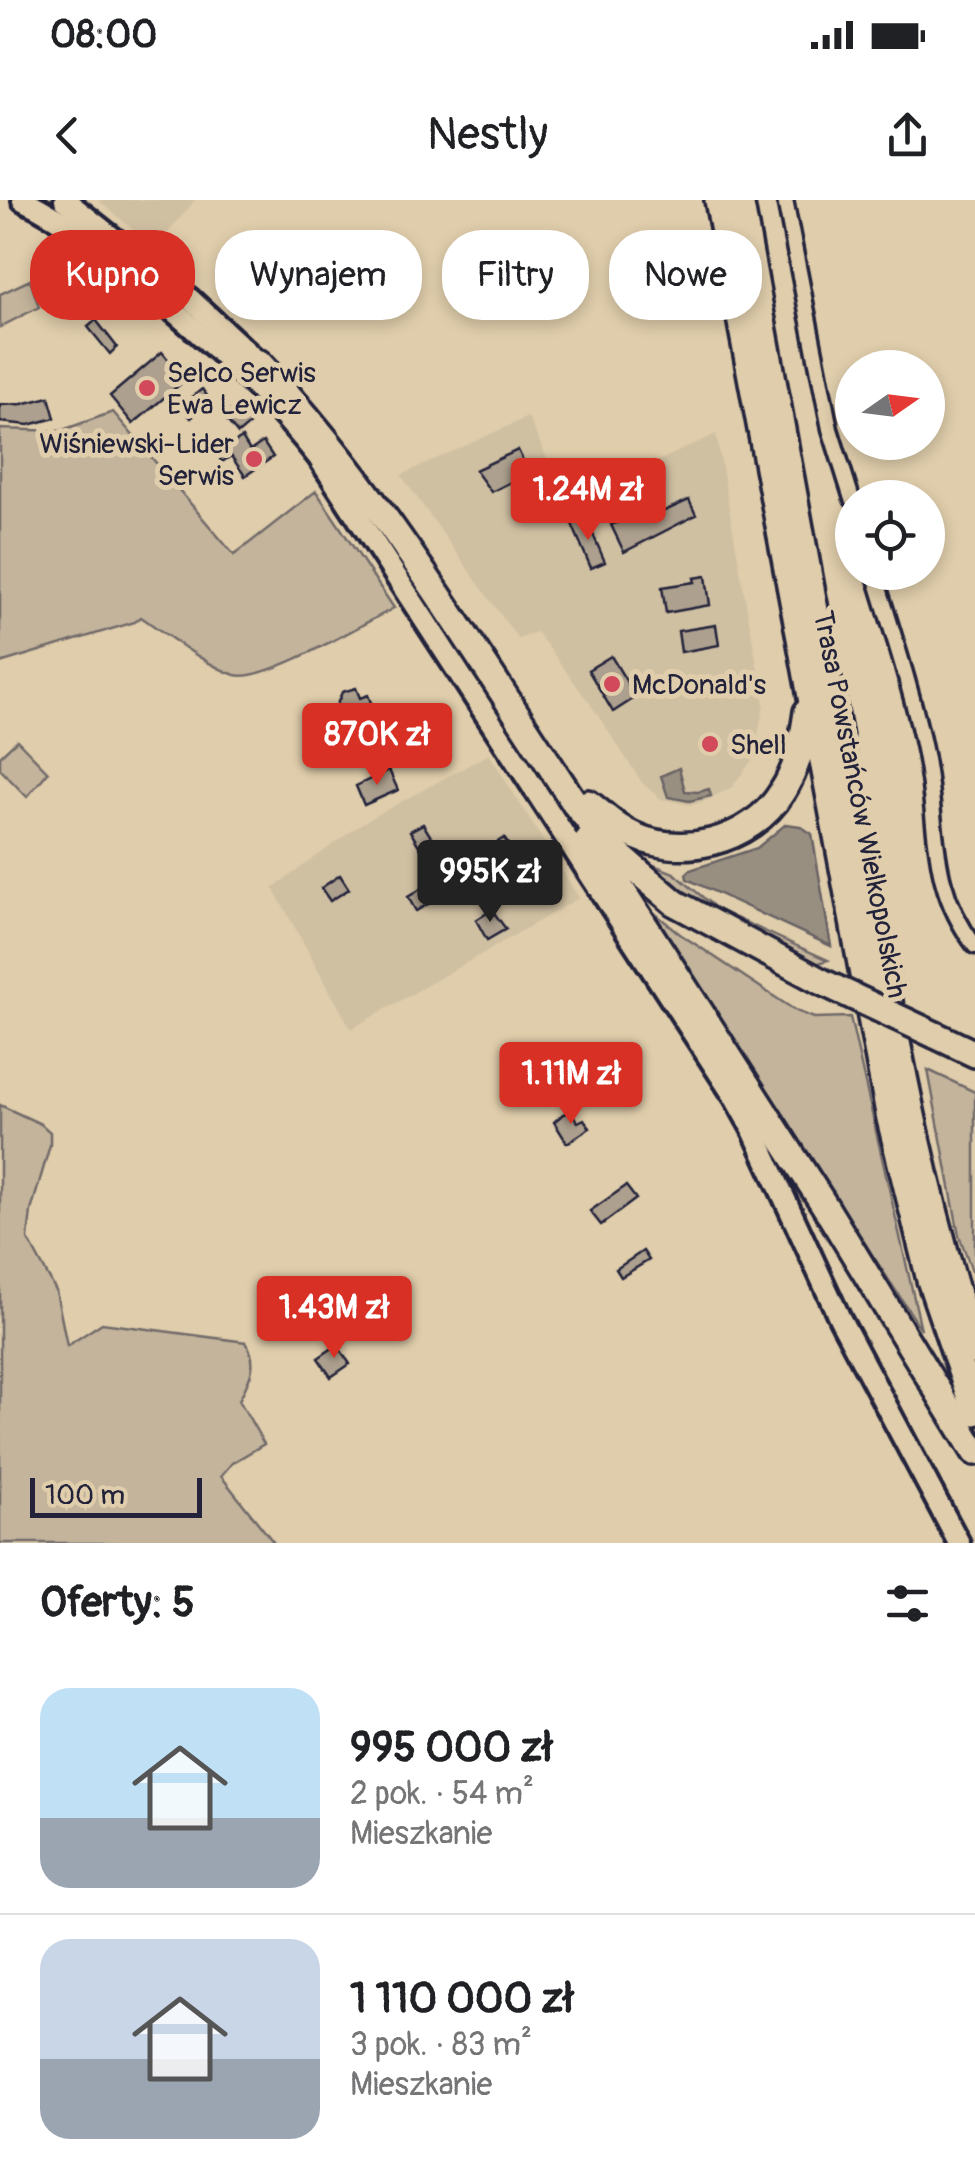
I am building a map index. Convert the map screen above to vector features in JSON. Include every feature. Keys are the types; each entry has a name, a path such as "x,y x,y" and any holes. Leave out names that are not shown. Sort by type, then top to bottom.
{"highway":[{"name":"Trasa Powstańców Wielkopolskich","path":"718,200 900,1160 930,1280 975,1412"},
{"name":"Trasa Powstańców Wielkopolskich","path":"740,200 820,646 912,1121 975,1352"},
{"path":"259,363 305,412 362,486 558,777 614,851 675,904 822,982 975,1054"},
{"path":"558,777 625,832 653,843 672,846 713,842 742,831 769,810 792,774 808,711 805,668"},
{"path":"558,777 569,808 808,1180 975,1452"},
{"path":"931,1202 975,1297"}],"street":[{"path":"23,200 89,241 208,340 248,376 320,458 734,1096 840,1319 959,1543"},
{"path":"66,200 190,299 259,363"},
{"path":"785,200 830,430 846,480"},
{"path":"879,590 925,751 939,872 959,925 975,946"}],"shaded area":[{"path":"98,200 195,200 170,230 134,230"},
{"path":"30,280 30,312 0,327 0,294"},
{"path":"113,412 234,555 316,491 394,608 291,661 249,675 235,675 212,665 141,617 0,663 0,429 60,431"},
{"path":"528,417 568,503 716,434 764,704 753,759 732,787 703,802 690,805 661,799 643,784 537,632 518,639 401,475"},
{"path":"17,740 48,772 27,797 0,769 0,756"},
{"path":"489,754 579,898 351,1029 273,888 364,822"},
{"path":"679,768 685,791 709,789 711,796 689,801 668,797 661,776"},
{"path":"786,824 800,826 812,834 831,946 687,879 690,870 757,848"},
{"path":"646,862 674,873 718,910 828,960 816,964 709,914"},
{"path":"640,901 680,934 796,1011 814,1018 850,1017 921,1329"},
{"path":"928,1070 975,1092 975,1280 959,1235"},
{"path":"0,1105 50,1132 28,1239 56,1291 67,1346 102,1323 246,1342 252,1364 239,1400 264,1444 232,1463 221,1476 274,1543 0,1543"}],"building":[{"path":"96,320 117,347 110,354 88,327"},
{"name":"Selco Serwis Ewa Lewicz","path":"162,352 185,380 133,424 110,396"},
{"path":"202,389 211,401 191,418 181,406"},
{"path":"49,397 55,418 29,425 0,422 0,405"},
{"path":"237,405 252,422 238,434 224,417"},
{"path":"242,438 250,451 263,442 273,457 245,476 231,456 222,462 217,454"},
{"path":"518,450 529,473 491,492 475,470"},
{"path":"689,500 696,515 624,552 611,525 648,509 651,517"},
{"path":"586,518 605,562 591,568 572,524"},
{"path":"706,576 710,605 666,613 662,587 695,582 694,578"},
{"path":"716,625 719,645 681,652 678,631"},
{"name":"McDonald's","path":"611,656 636,697 613,712 588,670"},
{"path":"356,688 360,698 368,695 372,705 341,719 336,707 342,692"},
{"path":"378,722 384,738 370,744 362,742 361,730"},
{"path":"389,770 398,790 364,805 356,786"},
{"path":"423,824 449,866 436,874 410,831"},
{"path":"504,838 524,869 501,883 482,852"},
{"path":"340,875 349,889 330,901 321,888"},
{"path":"440,877 449,892 416,911 408,897"},
{"path":"492,910 506,929 487,940 476,920"},
{"path":"571,1112 578,1122 584,1119 590,1128 567,1143 554,1122"},
{"path":"626,1186 636,1199 601,1225 590,1211"},
{"path":"643,1251 649,1260 621,1277 616,1269"},
{"path":"337,1345 350,1364 331,1377 318,1358"}],"place":[{"name":"Selco Serwis Ewa Lewicz","path":"147,388"},
{"name":"Wiśniewski-Lider Serwis","path":"254,459"},
{"name":"McDonald's","path":"612,684"},
{"name":"Shell","path":"710,744"}]}
